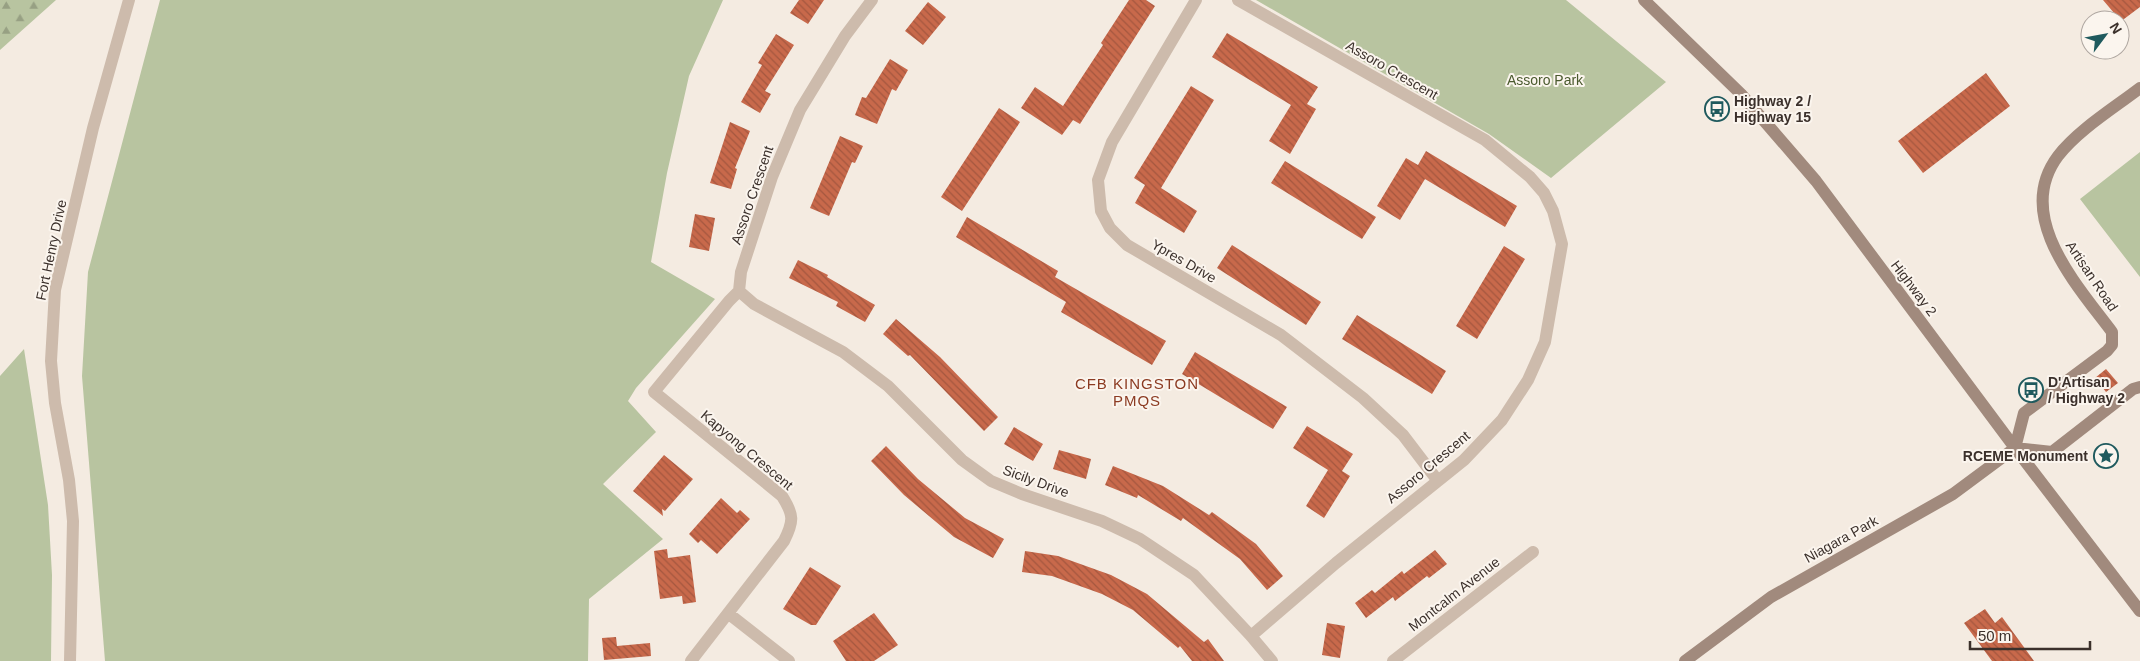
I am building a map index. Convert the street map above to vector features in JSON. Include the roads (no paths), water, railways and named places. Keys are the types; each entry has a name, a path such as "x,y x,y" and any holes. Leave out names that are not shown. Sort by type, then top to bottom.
{"street":[{"name":"Fort Henry Drive","path":"70,661 73,521 69,480 55,403 51,361 55,290 93,128 129,0"},
{"name":"Assoro Crescent","path":"739,292 741,272 772,176 800,110 844,36 872,0"},
{"name":"Ypres Drive","path":"1196,0 1112,142 1098,180 1101,211 1110,228 1126,245 1281,335 1363,398 1403,435 1438,481"},
{"name":"Assoro Crescent","path":"1238,0 1485,140 1530,177 1544,193 1553,211 1562,244 1546,342 1528,380 1502,420 1464,460 1336,563 1252,636"},
{"name":"Highway 2","path":"1644,0 1741,94 1816,181 2140,611"},
{"name":"Artisan Road","path":"2016,448 2024,413 2112,345 2112,332 2057,254 2046,227 2042,200 2047,177 2057,157 2073,140 2140,88"},
{"name":"Kapyong Crescent","path":"691,661 784,541 792,526 791,511 782,496 654,392 728,301 739,292"},
{"name":"Sicily Drive","path":"739,292 754,304 843,352 888,386 962,460 991,481 1022,494 1102,520 1140,538 1194,575 1252,636 1272,661"},
{"path":"2016,448 2052,452 2133,389 2140,388"},
{"name":"Niagara Park","path":"1685,661 1772,597 1818,569 1953,494 2016,448"},
{"name":"Montcalm Avenue","path":"1393,661 1533,552"},
{"path":"729,614 789,661"}],"place":[{"name":"Highway 2 / Highway 15","path":"1717,109"},
{"name":"D'Artisan / Highway 2","path":"2031,390"},
{"name":"RCEME Monument","path":"2106,456"}],"district":[{"name":"CFB KINGSTON PMQS","path":"1137,392"}],"park label":[{"name":"Assoro Park","path":"1545,80"}]}
